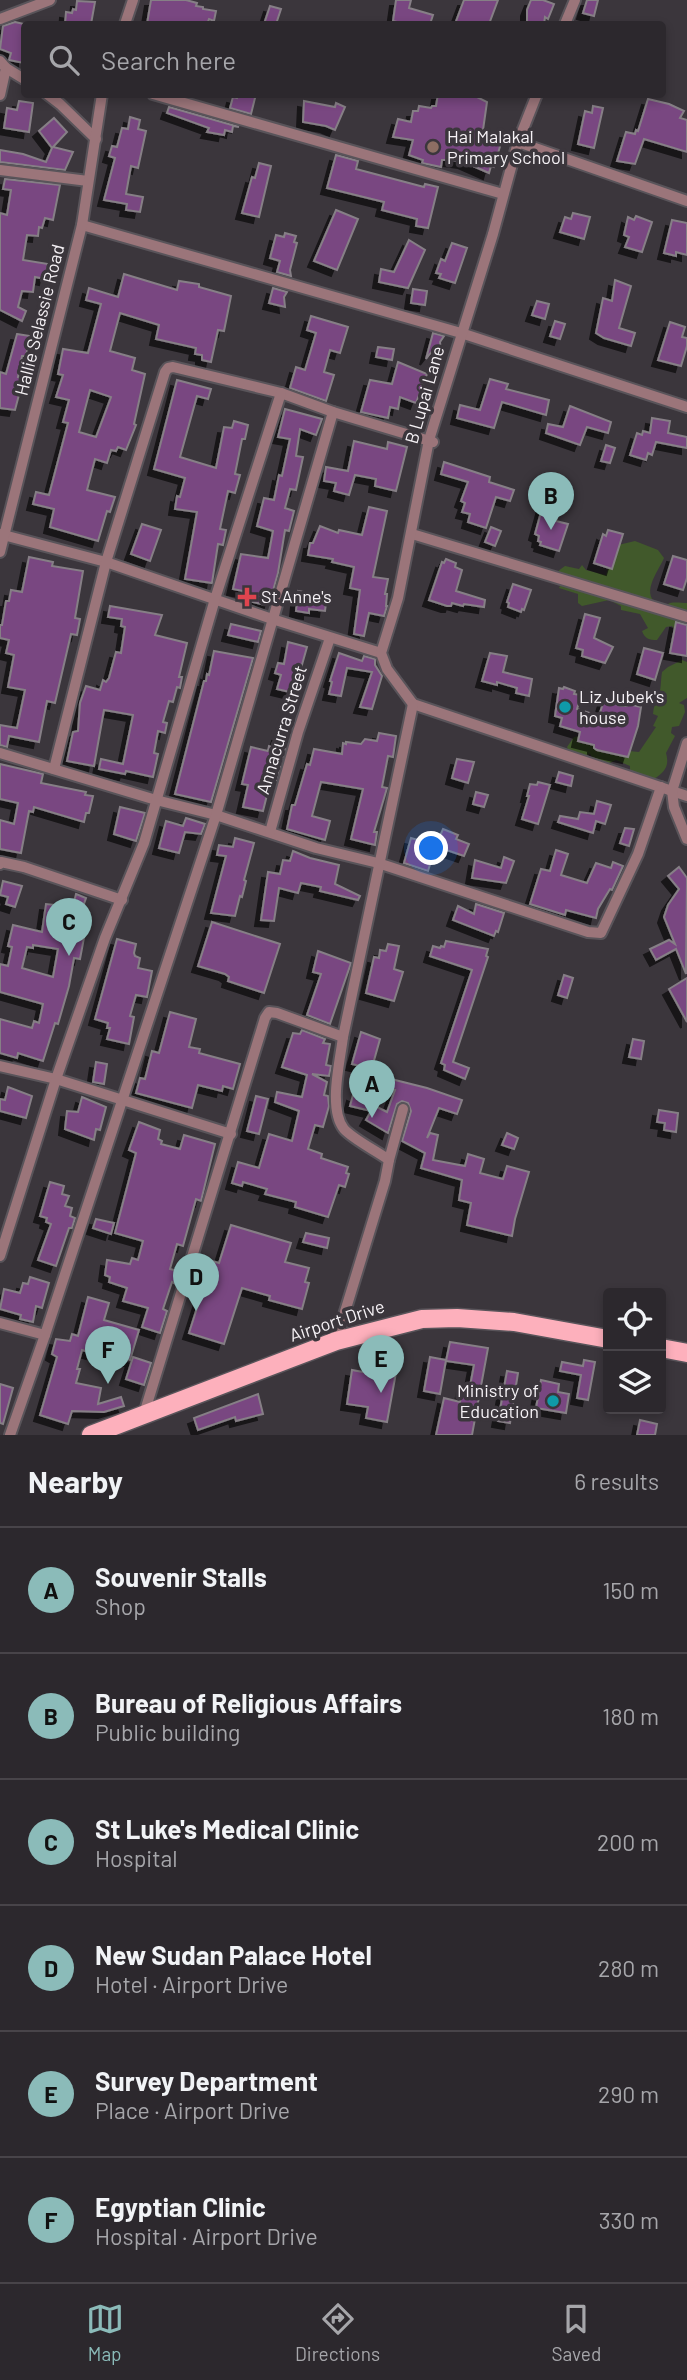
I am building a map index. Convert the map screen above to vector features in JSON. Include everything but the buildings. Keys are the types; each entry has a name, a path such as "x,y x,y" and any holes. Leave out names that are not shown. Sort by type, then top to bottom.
{"main road":[{"name":"Airport Drive","path":"91,1435 336,1341 422,1319 457,1318 514,1322 603,1338"},
{"path":"666,1349 687,1353"}],"street":[{"path":"0,19 50,0"},
{"path":"126,21 134,0"},
{"path":"566,21 575,0"},
{"path":"3,64 21,77"},
{"path":"0,96 3,64"},
{"path":"52,98 96,139"},
{"name":"Hallie Selassie Road","path":"0,552 2,534 82,225 101,98"},
{"path":"167,98 503,194"},
{"name":"B Lupai Lane","path":"381,653 398,598 429,440 493,234 518,142 535,98"},
{"path":"518,142 687,201"},
{"path":"0,170 88,181"},
{"path":"82,225 461,333 687,407"},
{"path":"54,769 106,562 164,372 168,368 281,393 333,412 433,442 429,440"},
{"path":"0,1256 56,1079 105,938 144,843 215,599 281,393"},
{"path":"10,1435 216,815 333,412"},
{"path":"2,534 106,562 381,653 387,669 413,704 687,796"},
{"path":"412,534 687,617"},
{"name":"Annacurra Street","path":"270,832 298,732 330,638"},
{"path":"389,1160 345,1129 336,1114 343,1037 413,704"},
{"path":"0,753 156,800 216,815 316,848 378,863 508,904 579,930 601,933 687,743"},
{"path":"666,789 687,839"},
{"path":"0,864 1,862 24,867 122,900"},
{"path":"144,1414 265,1018 270,1012 277,1013 343,1037"},
{"path":"0,1066 56,1079 231,1134"},
{"path":"336,1341 385,1181 402,1109"},
{"path":"0,1323 45,1335"}],"green space":[{"path":"635,541 658,550 664,558 650,590 654,602 665,607 670,603 687,603 687,627 675,630 672,626 666,627 657,640 644,636 642,631 648,628 640,614 621,610 621,606 609,600 582,606 578,603 578,594 559,588 561,584 554,574 565,566 579,569 582,565 586,570 606,575 614,546"},
{"path":"682,660 687,662 687,698 679,703 684,705 685,712 679,726 672,727 671,733 675,736 666,753 667,766 657,777 653,780 630,771 630,766 616,760 605,765 593,759 590,754 580,757 569,751 567,747 574,737 580,736 639,752 656,727 653,726 658,716 653,714 662,672"}],"place":[{"name":"Hai Malakal Primary School","path":"433,147"},
{"name":"Bureau of Religious Affairs","path":"551,530"},
{"name":"St Anne's","path":"247,597"},
{"name":"Liz Jubek's house","path":"565,707"},
{"name":"St Luke's Medical Clinic","path":"69,956"},
{"name":"Souvenir Stalls","path":"372,1118"},
{"name":"New Sudan Palace Hotel","path":"196,1311"},
{"name":"Egyptian Clinic","path":"108,1384"},
{"name":"Survey Department","path":"381,1393"},
{"name":"Ministry of Education","path":"553,1401"}]}
